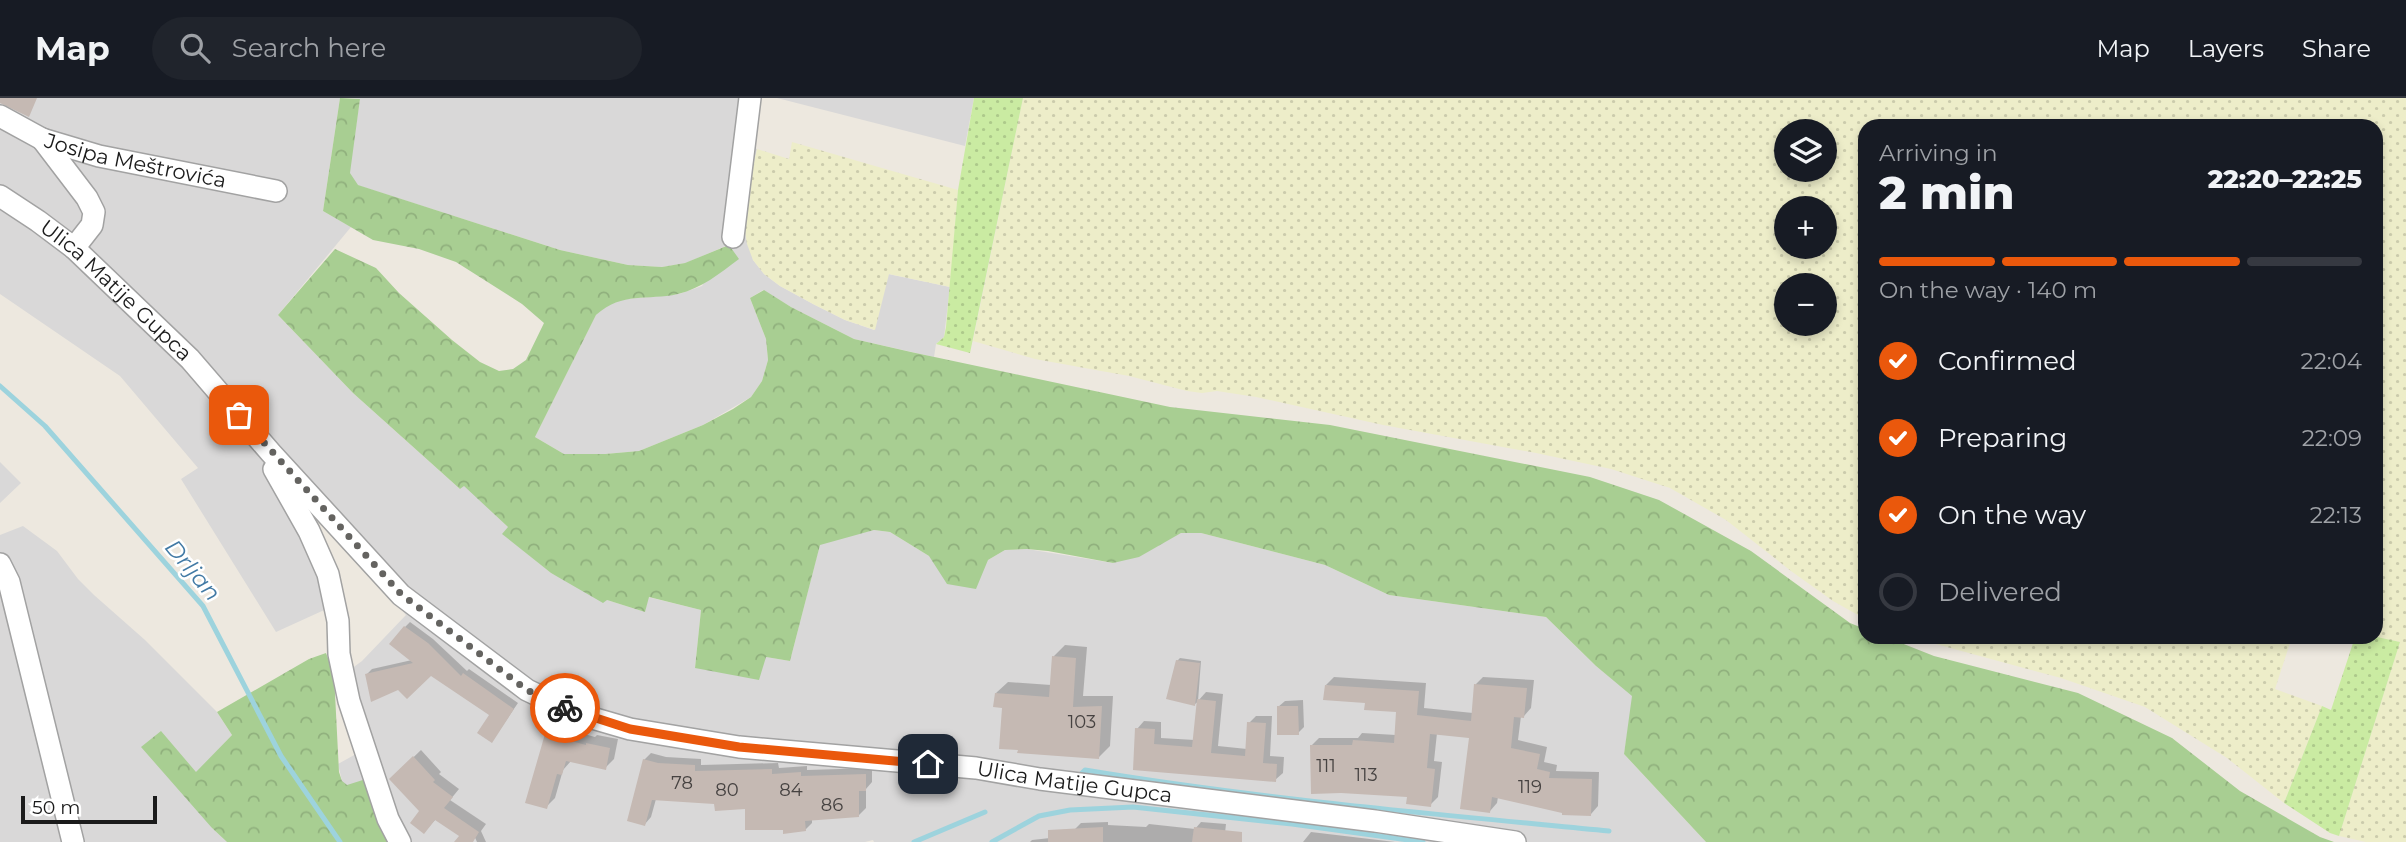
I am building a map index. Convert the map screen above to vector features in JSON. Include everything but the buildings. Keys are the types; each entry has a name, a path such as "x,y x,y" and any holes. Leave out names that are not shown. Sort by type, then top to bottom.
{"street":[{"path":"733,237 750,98"},
{"name":"Josipa Meštrovića","path":"0,116 41,139 99,156 276,191"},
{"path":"41,139 88,198 94,212 92,225 74,248"},
{"name":"Ulica Matije Gupca","path":"0,196 74,248 190,359 271,453 401,594 527,690 575,713 630,729 739,747 976,768 1040,779 1376,821 1515,842"},
{"path":"271,453 271,464 309,531 328,574 338,621 339,654 349,701 388,819 400,842"},
{"path":"0,564 9,582 73,842"}],"shaded area":[{"path":"0,98 340,98 323,211 351,227 278,315 353,393 460,489 464,485 509,528 503,534 551,573 607,600 645,612 648,597 701,610 695,668 766,657 790,661 820,544 851,535 874,530 890,532 929,556 988,560 1005,550 1027,549 1113,563 1181,533 1201,533 1325,565 1389,595 1546,617 1596,666 1633,696 1624,754 1706,842 393,842 342,781 338,764 356,754 351,669 406,615 288,478 344,601 276,632 181,479 198,468 120,376 0,294"},
{"path":"351,98 755,98 747,145 757,149 742,215 753,260 764,274 813,304 845,320 874,330 888,274 950,287 944,337 936,344 934,357 854,339 763,290 750,298 766,339 768,360 762,381 751,397 703,425 639,451 564,454 535,437 596,315 617,300 679,294 702,286 728,245 686,263 662,267 628,265 560,250 357,185 349,173 360,99"},
{"path":"777,98 974,98 965,146"},
{"path":"0,462 21,483 0,503"},
{"path":"23,526 57,551 78,579 145,640 217,712 232,735 196,773 161,732 212,828 227,842 0,842 0,535"}],"green space":[{"path":"340,98 360,99 350,173 358,185 560,250 628,265 662,267 685,263 729,245 739,259 695,288 667,296 626,300 606,307 596,315 535,437 564,454 639,451 703,425 751,397 762,381 768,360 766,339 750,298 764,290 854,339 1170,407 1330,425 1590,477 1659,500 1751,551 1858,626 1858,644 1904,644 1934,656 2078,693 2172,738 2240,791 2320,837 2334,842 1706,842 1624,754 1632,696 1596,666 1546,617 1389,595 1325,565 1201,533 1181,533 1139,557 1113,563 1048,551 1005,550 988,560 976,589 947,584 929,556 890,532 874,530 820,545 790,661 766,657 759,680 695,668 701,610 649,597 645,612 607,600 603,603 551,573 502,534 508,527 464,486 460,489 353,393 278,315 335,249 376,268 399,293 452,340 480,362 499,371 513,369 526,360 544,323 522,304 456,262 419,249 373,240 323,211"},
{"path":"974,98 1023,98 970,353 936,344 944,337 946,327 958,190"},
{"path":"1023,98 2406,98 2406,842 2366,842 2339,836 2400,642 2383,638 2383,119 1858,119 1858,615 1791,571 1726,520 1670,488 1611,469 1536,453 1383,425 1256,397 1217,391 1187,391 1129,376 1035,359 973,341"},
{"path":"792,142 958,190 950,287 889,274 875,330 845,320 813,304 764,274 753,260 747,244 742,215 757,149 789,159"},
{"path":"2383,638 2400,642 2339,836 2284,803 2322,706 2331,710 2353,644 2383,644"},
{"path":"1936,644 2290,644 2275,689 2322,706 2284,803 2227,758 2145,707 2061,678"},
{"path":"326,653 334,674 339,772 342,781 347,785 366,779 393,842 227,842 141,747 161,731 196,772 232,735 217,712 309,659"}],"waterway":[{"name":"Drljan","path":"0,386 45,426 203,606 281,756 340,842"},
{"path":"1080,775 1085,770 1281,798 1609,831"},
{"path":"992,842 1039,816 1070,810 1133,807 1292,824 1423,842"},
{"path":"914,842 985,812"}],"way so far":[{"path":"239,415 401,594 527,690 565,708"}],"route":[{"path":"565,708 630,729 739,747 928,764"}]}
